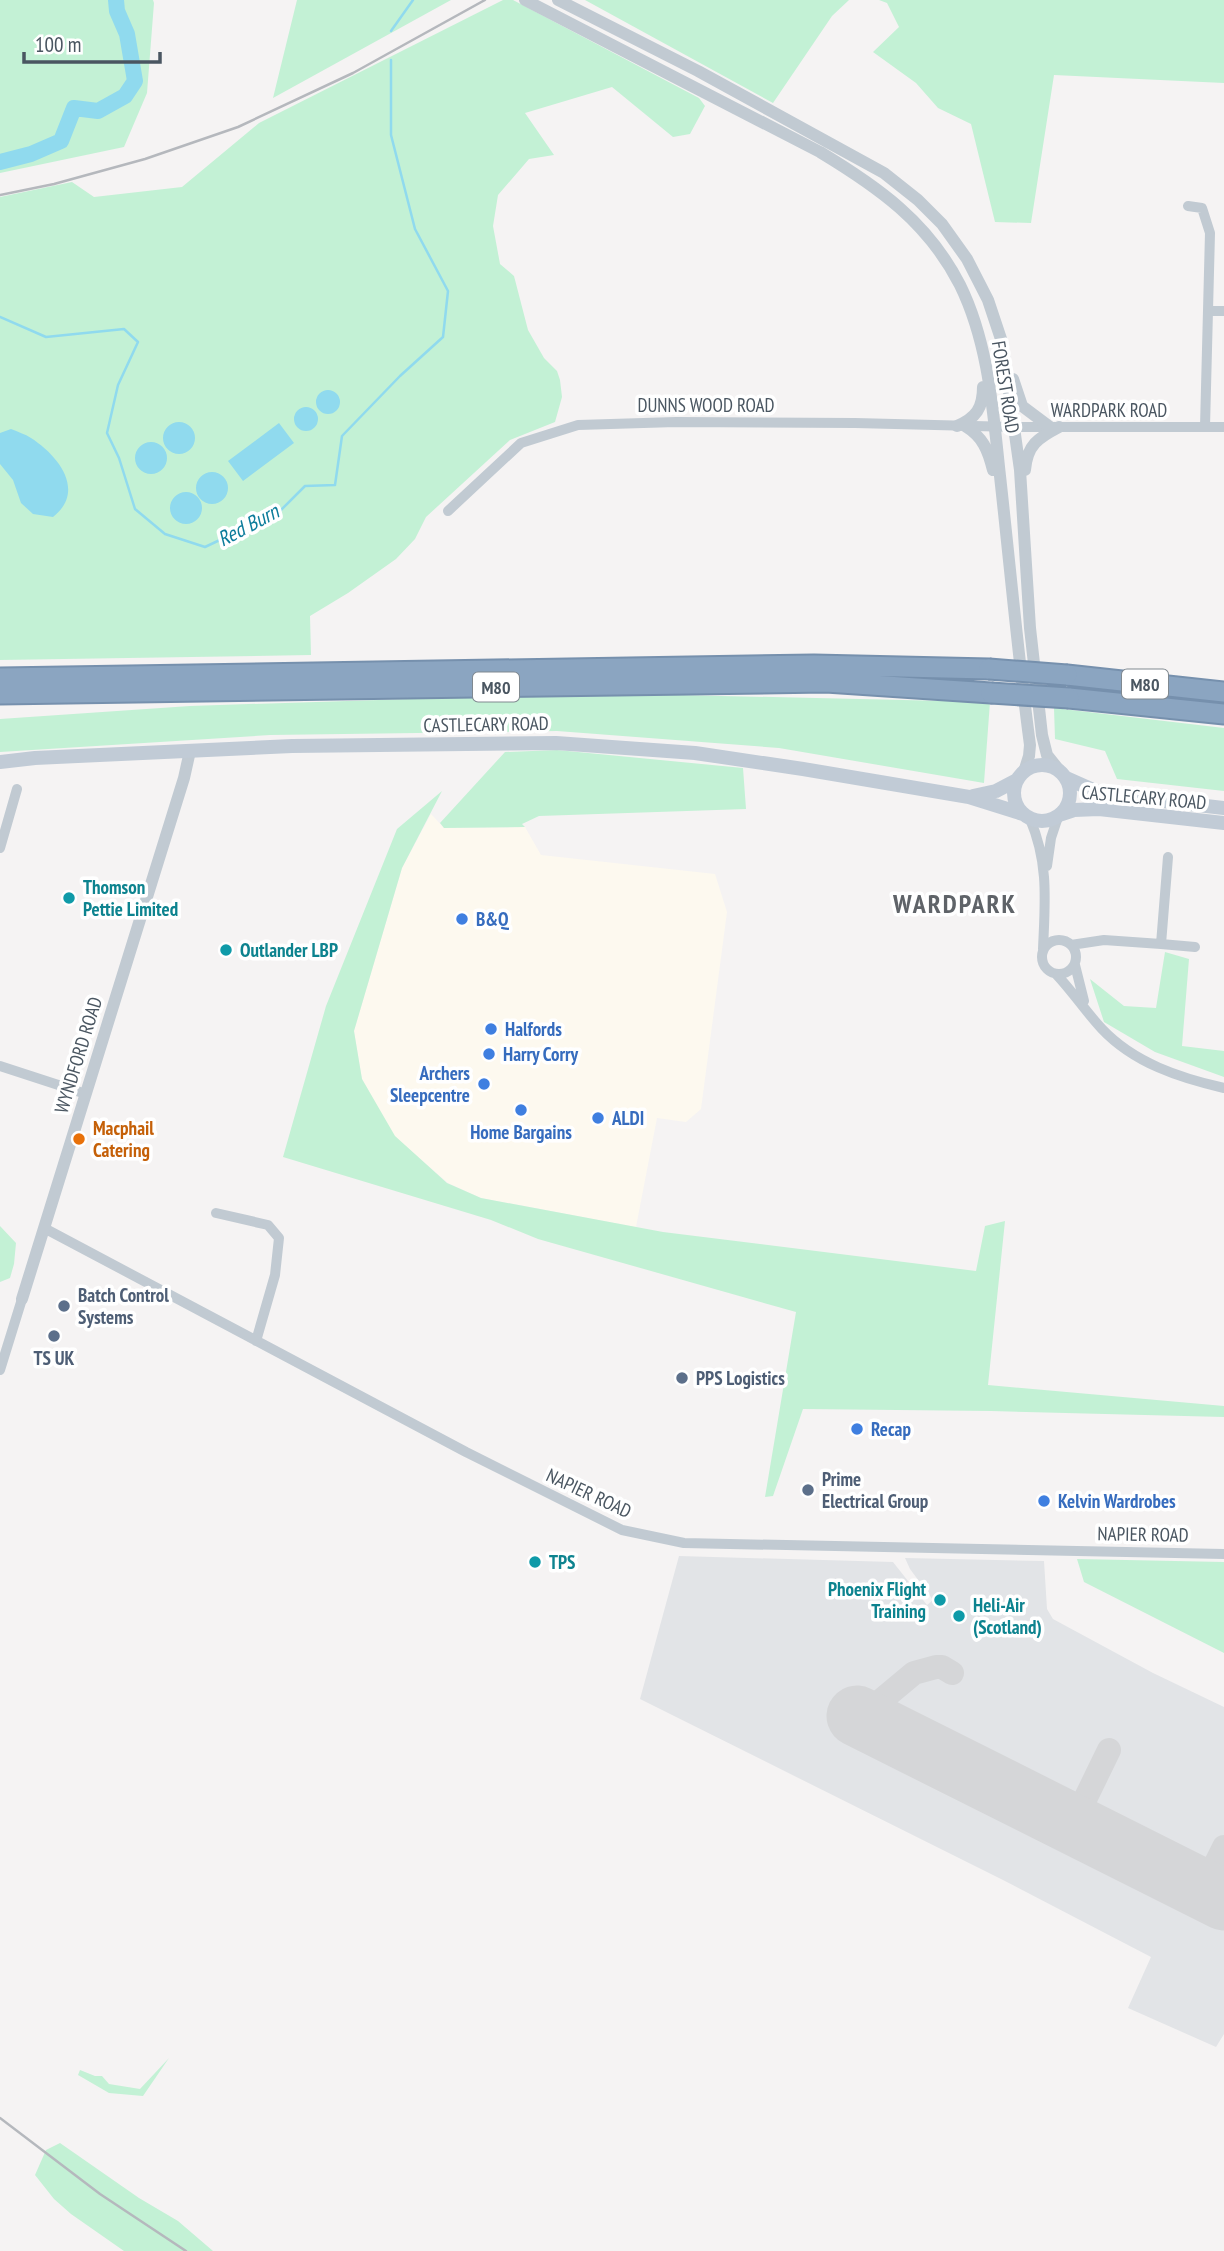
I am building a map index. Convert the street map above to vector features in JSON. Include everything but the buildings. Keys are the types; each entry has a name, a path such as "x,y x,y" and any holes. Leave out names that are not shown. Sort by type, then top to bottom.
{"highway":[{"name":"M80","path":"0,678 814,665 989,668 1224,692"},
{"name":"M80","path":"0,694 826,682 1069,698 1224,714"}],"main road":[{"name":"CASTLECARY ROAD","path":"0,762 292,746 556,743 632,747 717,756 969,797 1027,816"},
{"path":"1040,765 1048,766 1062,774 1071,794 1060,815 1042,821 1027,816 1015,801 1014,788 1021,776 1040,765"},
{"name":"CASTLECARY ROAD","path":"1062,774 1102,794 1224,808"},
{"name":"CASTLECARY ROAD","path":"969,797 996,791 1021,776"},
{"name":"CASTLECARY ROAD","path":"1060,815 1085,808 1224,823"}],"street":[{"name":"FOREST ROAD","path":"525,0 820,152 862,177 903,209 934,244 959,285 983,351 998,456 1030,745 1029,756 1021,776"},
{"name":"FOREST ROAD","path":"558,0 698,71 884,173 918,200 942,224 967,259 988,300 1002,342 1023,505 1030,628 1042,735 1047,755 1062,774"},
{"path":"1188,206 1202,208 1210,233 1205,427"},
{"path":"1208,311 1224,311"},
{"path":"1002,342 1023,406 1055,427 1034,443 1026,457 1023,505"},
{"path":"961,426 974,417 983,400 983,351"},
{"path":"994,427 1003,417 1009,388"},
{"name":"DUNNS WOOD ROAD","path":"448,512 521,443 578,425 676,422 994,427"},
{"path":"961,426 976,433 985,444 1003,504"},
{"name":"WARDPARK ROAD","path":"994,427 1224,427"},
{"path":"998,456 1003,438 1014,427"},
{"name":"WYNDFORD ROAD","path":"0,1370 184,779 190,751"},
{"path":"0,848 17,789"},
{"path":"1045,876 1051,838 1060,815"},
{"path":"1027,816 1040,843 1045,876 1046,911 1041,958 1043,965 1056,974 1069,972 1075,962 1092,946 1104,940"},
{"path":"1161,944 1168,857"},
{"path":"1046,911 1053,926 1075,952 1082,998 1091,1016"},
{"path":"1043,949 1051,941 1104,940 1195,947"},
{"path":"1056,974 1114,1041 1146,1062 1172,1074 1224,1088"},
{"path":"0,1066 86,1094"},
{"path":"216,1213 268,1225 279,1238 275,1275 256,1341"},
{"name":"NAPIER ROAD","path":"44,1228 466,1452 622,1530 684,1543 1224,1554"}],"shaded area":[{"path":"431,814 444,828 525,827 541,855 715,874 727,912 701,1109 686,1122 657,1118 636,1227 481,1198 448,1183 394,1136 362,1079 354,1031 402,868"},
{"path":"679,1556 893,1562 927,1605 933,1600 905,1558 1044,1561 1047,1609 1053,1619 1153,1673 1224,1707 1224,2034 1216,2047 1128,2008 1151,1957 640,1699"}],"green space":[{"path":"0,0 153,0 147,93 124,147 0,173"},
{"path":"297,0 451,0 273,98"},
{"path":"503,0 513,0 699,98 705,106 690,134 673,137 612,87 525,113 554,155 529,159 498,195 493,226 500,264 514,276 528,330 544,358 557,371 560,380 562,397 555,422 510,440 426,517 415,539 396,559 310,616 311,655 0,660 0,197 72,182 94,197 182,187 259,123"},
{"path":"585,0 849,0 832,16 773,103"},
{"path":"879,0 1224,0 1224,83 1054,75 1031,223 995,222 971,124 938,108 916,83 873,52 899,27 887,3"},
{"path":"593,693 990,702 984,783 779,748 557,731 270,735 0,752 0,719 190,706"},
{"path":"1054,708 1224,728 1224,791 1117,779 1105,751 1055,739"},
{"path":"557,750 743,768 746,809 539,816 522,824 525,827 444,828 440,823 505,752"},
{"path":"442,791 402,868 354,1031 362,1079 395,1136 447,1183 481,1198 663,1232 976,1271 985,1226 1005,1221 988,1385 1224,1406 1224,1417 803,1409 773,1496 765,1497 796,1312 538,1239 491,1220 283,1157 326,1006 397,829"},
{"path":"1165,952 1189,959 1182,1046 1224,1051 1224,1077 1155,1052 1104,1022 1090,979 1124,1006 1156,1008"},
{"path":"0,1226 16,1243 10,1278 0,1282"},
{"path":"1077,1559 1224,1562 1224,1653 1084,1582"},
{"path":"169,2058 143,2096 109,2093 78,2075 80,2070 102,2076 109,2084 140,2089"},
{"path":"60,2143 139,2198 178,2221 213,2251 124,2251 71,2214 54,2199 35,2175 46,2150"}],"water":[{"path":"328,390 337,393 340,402 337,411 328,414 319,411 316,402 319,393"},
{"path":"306,407 315,410 318,419 315,428 306,431 297,428 294,419 297,410"},
{"path":"179,422 190,427 195,438 190,449 179,454 168,449 163,438 168,427"},
{"path":"279,423 294,443 243,481 228,461"},
{"path":"11,429 41,445 59,464 65,475 67,496 63,507 53,517 33,514 21,503 13,480 0,464 0,433"},
{"path":"151,442 162,447 167,458 162,469 151,474 140,469 135,458 140,447"},
{"path":"212,472 223,477 228,488 223,499 212,504 201,499 196,488 201,477"},
{"path":"186,492 197,497 202,508 197,519 186,524 175,519 170,508 175,497"}],"waterway":[{"path":"0,162 31,154 61,141 74,108 98,111 125,96 135,81 127,34 117,11 116,0"},
{"name":"Red Burn","path":"391,31 413,0"},
{"name":"Red Burn","path":"0,317 46,337 124,329 138,342 118,385 107,433 119,458 135,509 165,534 205,547 279,512 305,486 335,485 342,436 400,376 443,337 448,291 415,229 391,135 391,60"}],"taxiway":[{"path":"869,1723 878,1703 914,1673 936,1667 942,1667 952,1673"},
{"path":"1073,1824 1109,1750"},
{"path":"1203,1889 1224,1847"}],"runway":[{"path":"857,1716 1224,1900"}],"railway":[{"path":"0,195 54,184 145,159 238,127 353,73 485,0"},
{"path":"0,2118 100,2194 186,2251"}],"place":[{"name":"Thomson Pettie Limited","path":"69,898"},
{"name":"B&Q","path":"462,919"},
{"name":"Outlander LBP","path":"226,950"},
{"name":"Halfords","path":"491,1029"},
{"name":"Harry Corry","path":"489,1054"},
{"name":"Archers Sleepcentre","path":"484,1084"},
{"name":"Home Bargains","path":"521,1110"},
{"name":"ALDI","path":"598,1118"},
{"name":"Macphail Catering","path":"79,1139"},
{"name":"Batch Control Systems","path":"64,1306"},
{"name":"TS UK","path":"54,1336"},
{"name":"PPS Logistics","path":"682,1378"},
{"name":"Recap","path":"857,1429"},
{"name":"Prime Electrical Group","path":"808,1490"},
{"name":"Kelvin Wardrobes","path":"1044,1501"},
{"name":"TPS","path":"535,1562"},
{"name":"Phoenix Flight Training","path":"940,1600"},
{"name":"Heli-Air (Scotland)","path":"959,1616"}],"district":[{"name":"WARDPARK","path":"955,903"}]}
